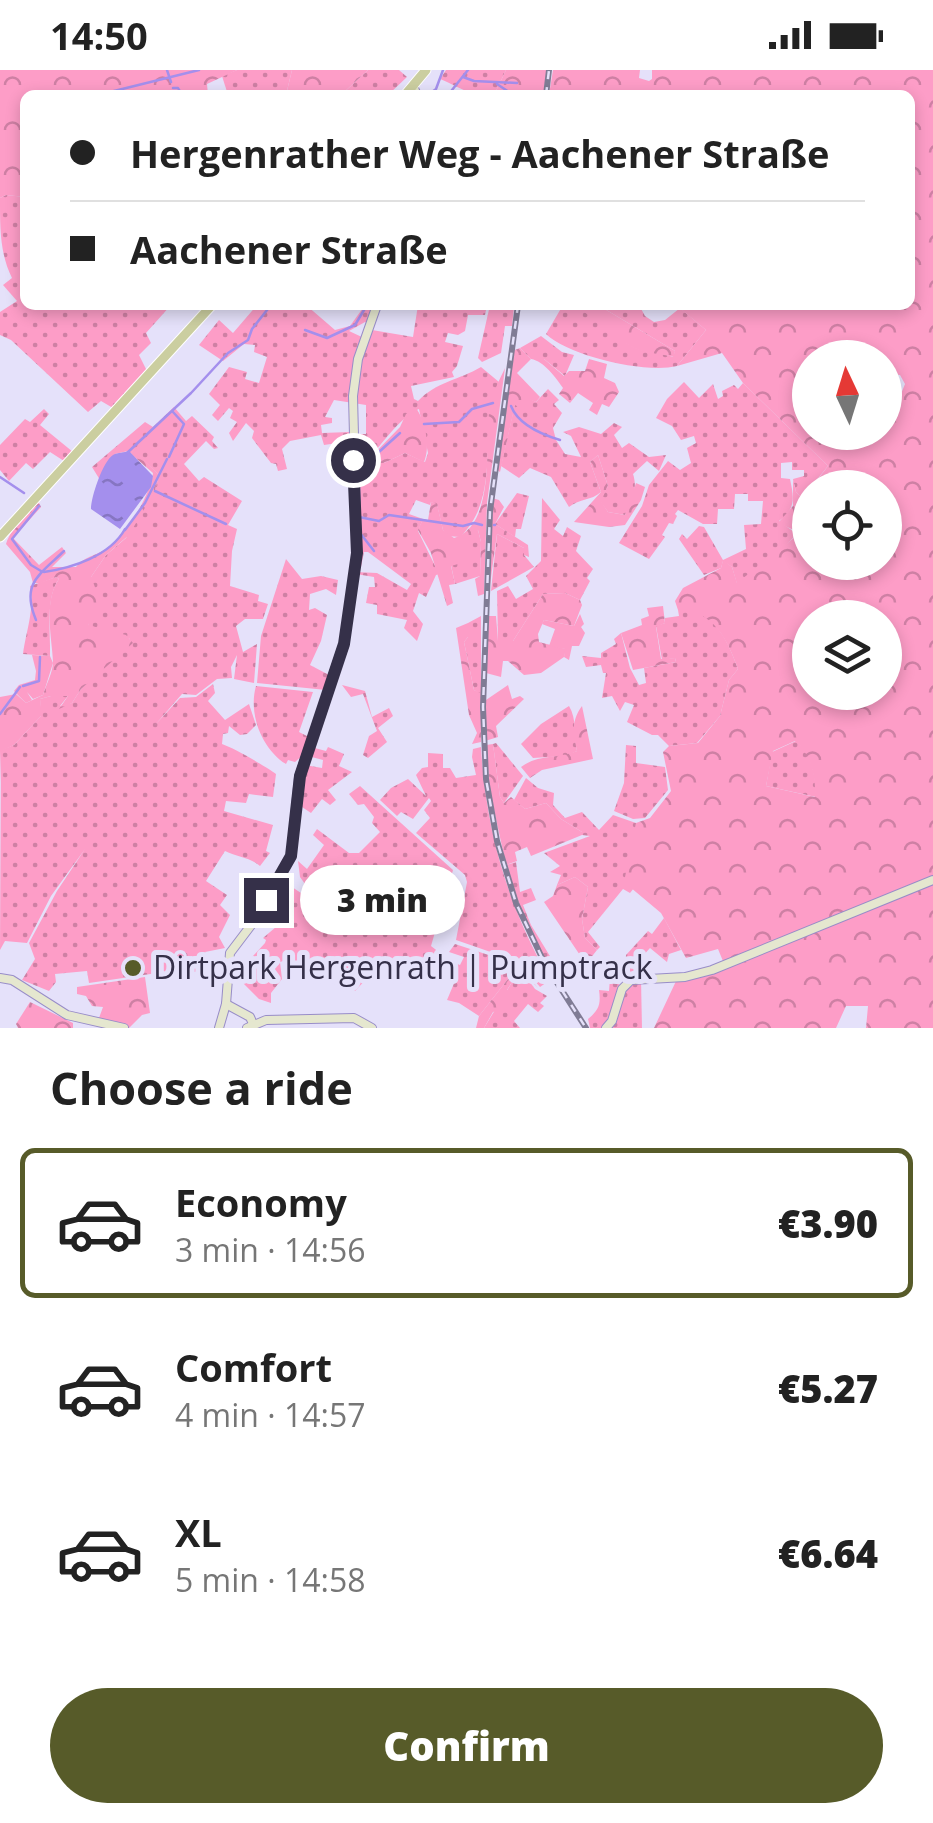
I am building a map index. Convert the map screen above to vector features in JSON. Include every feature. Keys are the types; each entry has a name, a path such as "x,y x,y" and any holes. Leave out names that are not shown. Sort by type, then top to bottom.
{"main road":[{"path":"415,90 426,70"},
{"path":"0,537 207,310"}],"street":[{"path":"219,1028 226,1004 230,952 252,924 291,856 300,776 344,644 357,536 353,396 358,359 376,310"},
{"path":"606,1028 625,984 638,977 685,977 712,970 933,880"},
{"path":"0,978 12,980 67,1015 124,1028"},
{"path":"226,1004 250,1017 250,1026 270,1020 354,1018 372,1028"}],"green space":[{"path":"0,70 237,70 207,84 208,90 20,90 20,196 0,198"},
{"path":"237,70 292,70 287,90 226,90 222,76"},
{"path":"292,70 368,70 346,90 287,90"},
{"path":"368,70 399,70 407,77 393,90 346,90"},
{"path":"446,70 506,70 496,90 464,90 440,79"},
{"path":"506,70 547,70 544,90 496,90"},
{"path":"553,70 640,70 639,78 649,81 652,70 933,70 933,1028 866,1028 868,1006 846,1006 836,1028 654,1028 677,979 725,966 718,949 686,958 661,913 624,882 636,823 650,818 671,791 663,752 669,746 698,743 720,716 729,680 738,669 724,638 710,621 678,610 675,601 683,588 721,568 723,560 732,567 737,583 792,539 792,580 902,580 902,470 825,470 828,466 812,450 902,450 902,340 792,340 792,431 743,383 722,353 677,366 706,330 682,310 915,310 915,90 550,90","holes":["795,741 811,766 815,797 766,786 773,751"]},
{"path":"20,196 20,310 167,310 146,333 151,343 139,355 147,371 113,408 101,401 88,412 11,340 0,335 0,312 17,301 3,285 12,278 5,260 0,198"},
{"path":"253,310 312,310 335,330 350,326 361,310 373,310 369,324 365,322 349,331 364,338 372,330 413,337 417,310 486,310 485,315 468,315 465,331 458,335 448,333 445,342 463,346 452,372 454,377 411,386 418,401 440,385 481,367 499,382 490,422 485,484 473,521 460,537 447,536 437,505 416,500 409,514 423,519 418,531 439,574 426,597 419,593 413,611 423,624 417,641 404,628 407,620 377,614 377,605 366,603 369,587 375,587 374,577 356,574 377,573 407,590 411,584 368,552 364,552 361,567 357,568 354,434 366,434 366,405 334,400 325,417 332,418 332,423 321,425 322,433 350,432 351,441 324,445 321,435 290,441 282,449 287,469 278,471 252,438 254,431 246,423 233,441 229,433 237,422 230,418 233,411 229,408 218,421 212,415 220,405 209,394 229,367 247,372 245,379 259,383 267,357 254,352 255,345 244,344 223,361 199,345 219,320 233,333","holes":["419,409 428,453 425,462 405,453 384,463 366,463 398,425"]},
{"path":"489,310 514,310 512,326 505,326 501,353 482,362 478,358"},
{"path":"560,310 582,310 631,345 673,357 675,351 606,310 642,310 654,322 682,310 706,330 677,366 663,368 589,356 546,334"},
{"path":"581,310 606,310 675,351 674,357 633,348"},
{"path":"541,336 562,352 574,355 565,376 544,359 531,359 520,348"},
{"path":"520,348 531,359 517,373 540,397 536,402 528,399 524,410 515,405 500,472 496,469 512,351"},
{"path":"531,359 544,359 564,376 569,371 585,371 589,359 607,364 604,378 615,383 619,392 609,407 602,404 597,415 589,410 593,403 578,393 570,403 559,394 563,388 553,375"},
{"path":"505,368 487,503 484,594 478,596 475,579 480,576 478,530 468,541 469,557 451,566 455,584 449,585 453,603 447,606 431,553 418,530 423,519 428,520 431,502 437,504 443,530 454,538 468,530 477,517 486,480 490,405"},
{"path":"684,382 699,398 713,384 718,399 723,396 722,391 734,385 738,389 743,383 792,431 792,450 812,450 828,466 825,470 792,470 792,462 781,463 781,478 790,479 792,502 779,521 792,530 792,539 737,584 732,567 723,561 721,568 704,575 679,539 682,534 687,539 699,526 704,527 723,560 746,549 744,525 761,524 763,501 748,501 748,494 735,494 734,509 718,509 717,524 703,524 678,510 649,559 619,543 642,506 649,485 668,461 680,470 691,463 687,448 696,443 694,436 681,440 672,426 656,418"},
{"path":"548,389 559,400 554,404 562,413 553,428 565,454 581,457 571,436 563,432 579,427 601,434 614,423 622,427 614,435 622,448 629,443 649,457 666,455 659,471 647,461 633,474 635,490 625,515 608,512 600,501 608,486 598,455 590,462 601,492 569,507 551,477 530,468 519,478 501,466 515,404 528,398 536,402"},
{"path":"174,407 186,421 192,416 214,437 212,441 218,448 206,441 184,464 199,481 204,477 242,501 228,525 237,529 230,586 259,595 258,601 268,604 263,619 245,619 236,626 243,652 257,644 254,683 234,679 237,655 231,667 232,678 217,679 196,695 182,694 155,725 180,698 196,697 213,684 215,693 208,701 225,720 249,704 256,725 240,735 229,726 222,744 276,774 273,797 249,794 246,803 226,801 224,811 273,825 266,851 270,853 260,866 225,851 206,881 227,895 220,905 230,915 219,937 225,948 205,952 210,963 195,972 181,970 181,958 171,958 171,971 89,983 87,971 55,974 56,982 49,991 22,980 35,959 29,943 85,849 51,896 27,943 5,941 0,950 1,750 14,745 41,716 40,699 68,696 60,706 72,703 130,639 88,627 91,577 106,555 126,538 153,493 162,494 155,490 159,475 134,450 131,454 115,454 100,480 92,467 145,422 153,427"},
{"path":"416,408 426,434 424,462 405,453 384,463 365,463 400,427 406,414"},
{"path":"44,409 49,414 40,425 73,452 64,461 50,452 33,469 26,463 9,481 0,470 0,445 25,419 30,422"},
{"path":"134,449 159,475 155,490 163,494 153,494 129,535 106,555 91,577 102,605 88,625 126,635 133,643 81,689 72,703 59,709 68,696 40,699 42,715 14,745 1,751 0,783 0,697 16,694 26,703 43,695 53,666 50,609 59,579 33,583 30,572 6,544 8,539 37,499 41,507 13,538 39,565 62,547 66,553 52,567 76,567 108,548 129,525 151,482 153,473 131,454"},
{"path":"598,455 608,486 601,501 608,512 625,515 636,483 645,487 625,525 574,522 601,492 590,462"},
{"path":"517,493 529,496 521,529 516,529 515,537 495,524"},
{"path":"492,498 504,507 495,524 528,545 529,557 524,555 524,548 497,534 489,592"},
{"path":"542,498 560,520 554,529 563,536 567,527 581,536 576,551 593,569 587,578 590,581 580,600 565,593 543,594 513,641 498,641 497,591 508,586 516,599 533,589 526,576 541,561"},
{"path":"792,507 792,529 778,523"},
{"path":"478,530 480,576 455,584 451,565"},
{"path":"497,534 524,548 524,555 534,567 491,591"},
{"path":"286,559 302,579 321,576 338,580 336,595 326,589 310,594 309,610 315,608 327,615 310,665 331,676 326,690 257,683 261,636"},
{"path":"59,579 50,606 50,656 23,654 31,612 30,586"},
{"path":"565,593 582,605 574,626 544,620 538,634 539,642 566,649 564,657 541,673 524,675 503,661 501,677 486,673 488,616 496,616 498,641 513,641 543,594"},
{"path":"663,606 665,623 656,627 661,659 675,658 676,662 633,670 621,633 642,625 641,619 649,616 647,608"},
{"path":"686,609 713,623 726,640 738,669 729,680 720,716 697,743 669,746 658,735 627,722 634,705 625,702 620,711 612,696 602,698 606,673 601,665 586,667 582,656 601,658 601,653 616,644 614,639 621,633 630,668 639,685 646,683 644,668 676,662 675,658 662,660 656,626 665,623 665,618 679,616 678,610"},
{"path":"580,614 585,633 579,646 572,646 569,660 564,657 565,649 549,646 555,629 542,624 544,620 574,626"},
{"path":"481,616 479,693 474,690 464,642 468,623"},
{"path":"468,623 464,642 474,690 481,693 481,742 472,744 477,733 469,715 456,628"},
{"path":"32,655 50,656 53,663 43,695 33,699 27,692 32,700 26,703 14,691 35,680"},
{"path":"342,685 365,691 372,717 389,708 393,716 378,728 387,742 368,758 363,755 369,736 377,731 363,694 351,697"},
{"path":"508,685 512,699 524,699 496,726 498,737 485,741 486,700"},
{"path":"256,686 313,692 299,732 309,737 303,755 295,762 288,760 286,764 264,740 254,708"},
{"path":"569,706 577,751 566,756 533,758 521,744 541,724"},
{"path":"582,706 593,759 542,770 530,778 521,767 541,758 577,751 574,727"},
{"path":"796,741 812,766 816,797 766,786 772,752"},
{"path":"493,744 523,776 504,803 500,797"},
{"path":"493,744 504,803 511,797 525,809 546,803 582,835 531,856 527,847 515,852 517,861 506,865 490,791 486,745"},
{"path":"626,745 636,746 636,763 665,767 668,790 645,818 633,819 614,811 624,783"},
{"path":"311,747 326,751 328,747 344,754 339,766 352,772 328,790 336,800 330,805 322,799 311,813 296,803 305,765 322,768 323,760 308,756"},
{"path":"481,747 488,809 502,868 522,924 550,980 540,987 519,962 456,940 467,882 465,875 416,833 430,818 424,810 429,798 413,819 401,812 397,816 380,800 408,779 426,796 416,775 428,767 428,753 443,754 443,768 450,768 456,778 476,775 473,749"},
{"path":"526,778 538,788 554,793 553,805 565,818 582,812 599,830 613,815 636,823 634,888 630,893 623,889 588,932 600,947 597,950 585,938 582,919 588,887 575,877 557,885 561,875 550,872 560,866 544,853 590,836 582,835 546,803 525,809 514,800"},
{"path":"360,786 453,870 431,946 444,956 441,962 428,954 421,964 389,971 383,981 373,972 355,991 359,974 351,970 330,962 298,964 289,959 280,962 282,979 271,993 271,1003 259,999 242,982 241,969 265,943 263,938 290,915 283,909 292,887 304,895 310,891 300,877 298,861 307,869 324,845 313,835 317,829 349,853 359,853 380,832 364,804 358,805 349,794"},
{"path":"516,862 520,892 531,888 536,900 523,905 556,966 580,964 587,972 565,983 560,976 555,978 523,916 506,865"},
{"path":"575,877 588,887 582,919 585,938 597,950 586,964 544,902 553,896 557,885"},
{"path":"664,918 681,950 669,954 667,962 650,948 641,958 641,975 625,975 626,955 648,931 652,934"},
{"path":"455,944 519,965 479,1016 447,1000 458,974 444,968 446,960 460,965 464,957 449,952"},
{"path":"519,965 538,988 520,969 507,990 512,995 505,1009 493,1012 484,1028 476,1028 479,1016"},
{"path":"520,969 535,989 547,996 540,1003 544,1006 538,1012 528,1004 514,1021 520,1028 484,1028"},
{"path":"145,977 150,1013 142,1015 129,1028 99,1018 103,1007 92,1006 86,996 77,994 77,987"},
{"path":"610,978 620,985 612,1016 602,1028 590,1028 588,1019 598,1006 599,990 609,991"},
{"path":"641,979 642,1028 612,1028 627,986"},
{"path":"30,1002 73,1023 73,1028 18,1028 16,1024"}],"water":[{"path":"129,451 153,476 151,487 120,529 91,509 105,464 115,454"}],"waterway":[{"path":"167,70 171,82"},
{"path":"118,90 199,70"},
{"path":"435,90 443,70"},
{"path":"452,90 468,70"},
{"path":"463,77 517,83"},
{"path":"497,84 506,90"},
{"path":"173,88 179,90"},
{"path":"192,392 228,353 248,340 267,310"},
{"path":"305,330 327,338 355,325 364,310"},
{"path":"127,453 191,393"},
{"path":"424,424 459,422 472,409 493,403"},
{"path":"511,406 531,428 560,440"},
{"path":"169,457 184,424 173,412"},
{"path":"358,462 369,461 400,433"},
{"path":"125,530 145,503 167,459"},
{"path":"0,477 24,493"},
{"path":"155,491 226,524"},
{"path":"39,506 12,539 31,565 41,571"},
{"path":"359,517 379,521 389,515 463,526 482,525"},
{"path":"44,572 78,564 100,553 125,529"},
{"path":"360,533 374,551"},
{"path":"36,620 31,589 40,574 64,551"},
{"path":"23,686 39,681 40,657"},
{"path":"0,714 20,687"}],"railway":[{"path":"547,90 549,70"},
{"path":"517,310 490,511 483,707 486,779 497,841 516,903 545,964 586,1028"}],"place":[{"name":"Dirtpark Hergenrath | Pumptrack","path":"133,968"}],"route":[{"path":"266,900 291,856 300,776 344,644 357,553 353,460"}]}
